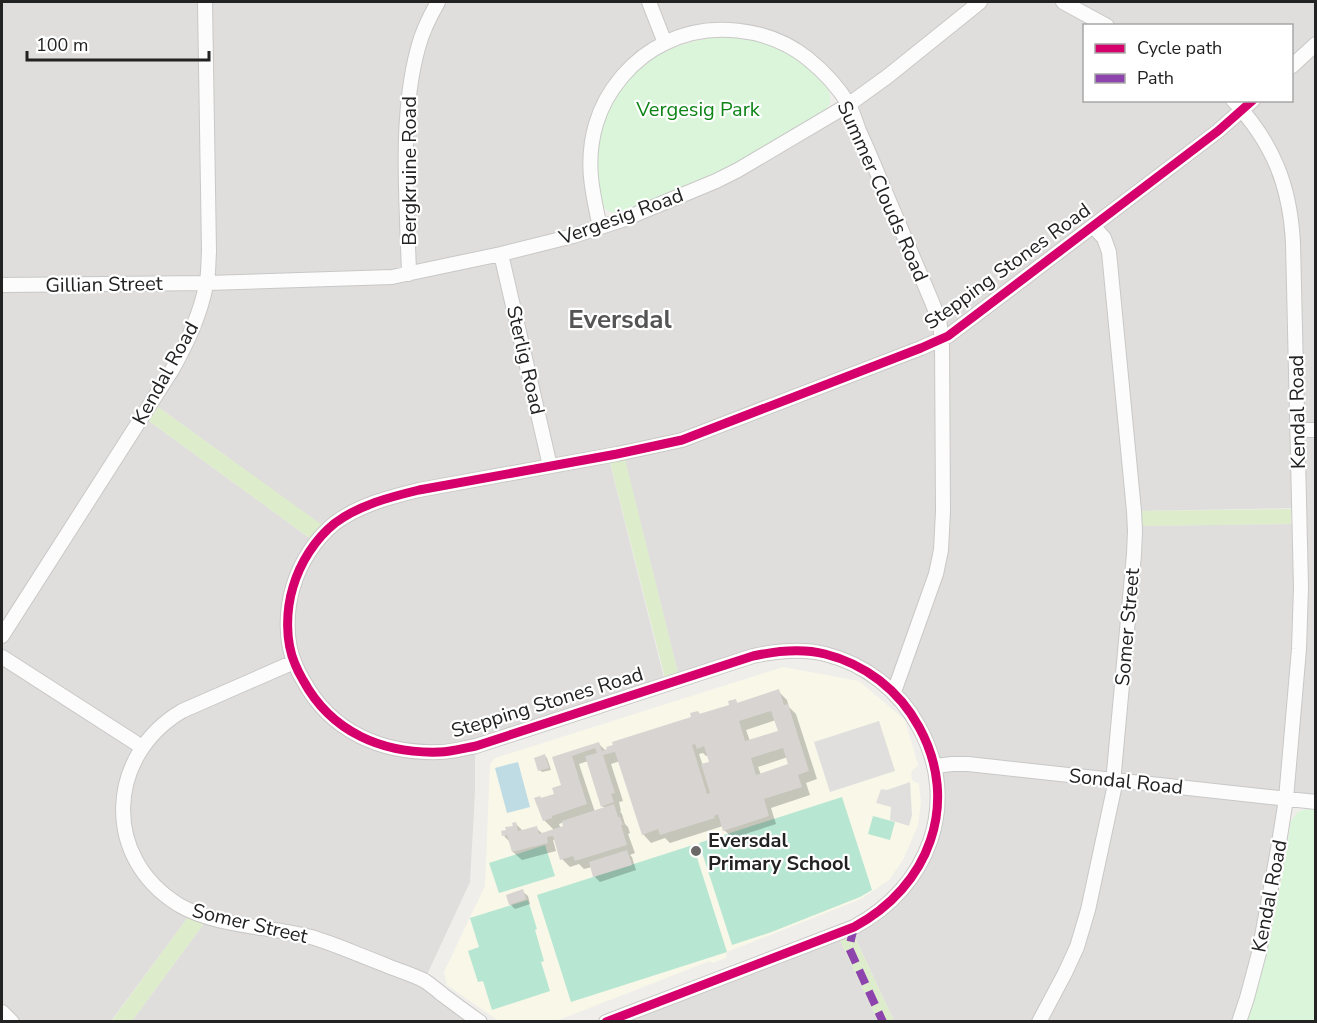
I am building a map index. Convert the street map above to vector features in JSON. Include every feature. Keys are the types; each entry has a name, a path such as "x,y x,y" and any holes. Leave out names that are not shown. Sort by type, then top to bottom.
{"street":[{"name":"Kendal Road","path":"2,636 172,370 193,329 207,283 209,252 205,2"},
{"name":"Bergkruine Road","path":"409,274 407,102 418,46 438,2"},
{"path":"649,2 664,43"},
{"name":"Vergesig Road","path":"207,283 374,279 409,274 573,236 632,216 738,170 848,105 980,2"},
{"path":"1063,2 1103,24"},
{"name":"Summer Clouds Road","path":"600,227 589,166 596,123 605,101 617,82 639,61 664,43 717,30 745,32 773,38 806,57 823,73 848,105 932,302 939,320 942,339 943,531 940,556 936,574 894,692"},
{"path":"1293,65 1316,44"},
{"name":"Kendal Road","path":"1237,105 1258,130 1274,156 1288,199 1293,243 1301,621 1286,799 1259,953 1239,1022"},
{"name":"Stepping Stones Road","path":"606,1022 847,930 879,912 897,896 912,878 921,862 929,844 936,816 936,766 926,739 913,716 894,692 876,677 845,660 807,651 773,652 753,656 476,746 442,753 404,750 383,745 345,728 325,712 309,690 294,662 288,621 290,597 297,575 307,556 322,535 334,524 350,513 392,496 682,440 942,339 1218,131 1237,105"},
{"name":"Somer Street","path":"1039,1022 1077,947 1089,910 1114,789 1134,554 1134,511 1109,252 1104,238 1093,226"},
{"name":"Sterlig Road","path":"501,254 550,466"},
{"name":"Gillian Street","path":"2,285 207,283"},
{"path":"1298,430 1316,430"},
{"path":"2,657 142,747"},
{"name":"Somer Street","path":"294,662 182,711 160,726 142,747 132,764 126,783 123,810 124,823 133,854 148,878 165,896 191,911 213,918 327,942 425,981 480,1022"},
{"name":"Sondal Road","path":"936,766 969,764 1316,802"},
{"path":"2,1012 12,1022"}],"shaded area":[{"path":"2,2 1315,2 1315,802 1287,799 1240,1021 894,1021 851,929 900,893 937,812 920,725 860,668 790,652 680,681 623,453 608,455 666,686 475,748 470,882 424,981 478,1021 132,1021 208,918 192,912 111,1021 2,1022","holes":["701,33 772,39 823,74 847,105 716,180 601,225 606,102 647,55","151,402 327,529 315,542 142,416","1298,508 1298,524 1134,526 1140,511"]},
{"name":"Eversdal Primary School","path":"783,667 859,681 905,720 918,765 911,772 912,780 919,784 921,802 918,825 903,860 889,880 861,899 727,952 726,958 712,963 710,961 556,1021 499,1021 447,985 444,972 485,886 490,764 495,758"},
{"path":"879,721 895,771 830,792 814,742"},
{"path":"910,782 912,815 909,826 890,820 891,807 876,803 881,789 887,790"},
{"path":"837,934 878,1021 607,1022"}],"green space":[{"name":"Vergesig Park","path":"719,37 762,42 798,60 822,80 829,91 830,102 824,112 727,169 624,211 615,213 608,211 600,201 598,194 596,152 603,122 622,87 643,66 660,54 699,40"},
{"path":"158,407 325,527 311,539 149,421"},
{"path":"625,459 678,673 665,678 610,462"},
{"path":"1291,509 1291,524 1140,526 1140,511"},
{"path":"842,797 872,890 860,897 769,933 732,945 699,843"},
{"path":"1305,809 1316,810 1315,1021 1247,1021 1268,947 1291,821 1298,812"},
{"path":"873,816 895,822 890,840 868,834"},
{"path":"545,845 555,876 499,893 489,863"},
{"path":"693,845 727,952 571,1002 537,895"},
{"path":"528,900 544,961 541,962 550,991 492,1010 483,981 478,982 468,951 479,947 470,918"},
{"path":"188,917 205,922 132,1021 111,1022"},
{"path":"853,934 894,1021 878,1021 840,940"}],"water":[{"path":"518,762 530,807 507,813 495,768"}],"building":[{"path":"779,689 784,705 788,704 809,771 798,775 802,787 764,799 769,816 723,831 718,814 714,816 715,818 660,835 658,829 642,835 615,752 603,755 615,793 611,794 614,802 601,807 585,756 597,753 595,748 572,756 587,804 543,821 534,798 554,794 552,788 561,785 552,757 599,742 602,751 613,745 612,742 691,717 690,713 698,711 699,714 729,705 728,701 736,699 737,703","holes":["771,711 778,731 745,741 739,721","695,744 697,749 704,746 709,762 701,764 710,793 707,794 692,745","783,748 788,764 756,775 751,758"]},
{"path":"545,754 549,768 538,771 534,758"},
{"path":"614,804 623,825 621,825 627,845 575,861 573,856 560,860 553,836 547,837 548,843 512,852 507,835 502,836 501,831 506,830 505,827 513,826 512,823 516,822 518,831 537,826 539,834 563,826 562,821"},
{"path":"627,850 632,865 593,877 589,862"},
{"path":"523,889 526,899 509,905 506,895"}],"marked path":[{"path":"854,927 849,948 883,1022"}],"cycle path":[{"path":"606,1022 854,927 880,910 902,890 919,866 930,840 937,813 937,785 931,756 911,714 891,690 854,664 825,654 789,651 753,656 476,746 454,751 419,752 379,744 343,726 328,713 303,680 292,655 288,626 291,596 296,578 309,552 335,523 364,506 419,490 682,440 948,336 1218,131 1251,102"}],"place":[{"name":"Eversdal Primary School","path":"696,851"}],"district":[{"name":"Eversdal","path":"620,319"}]}
